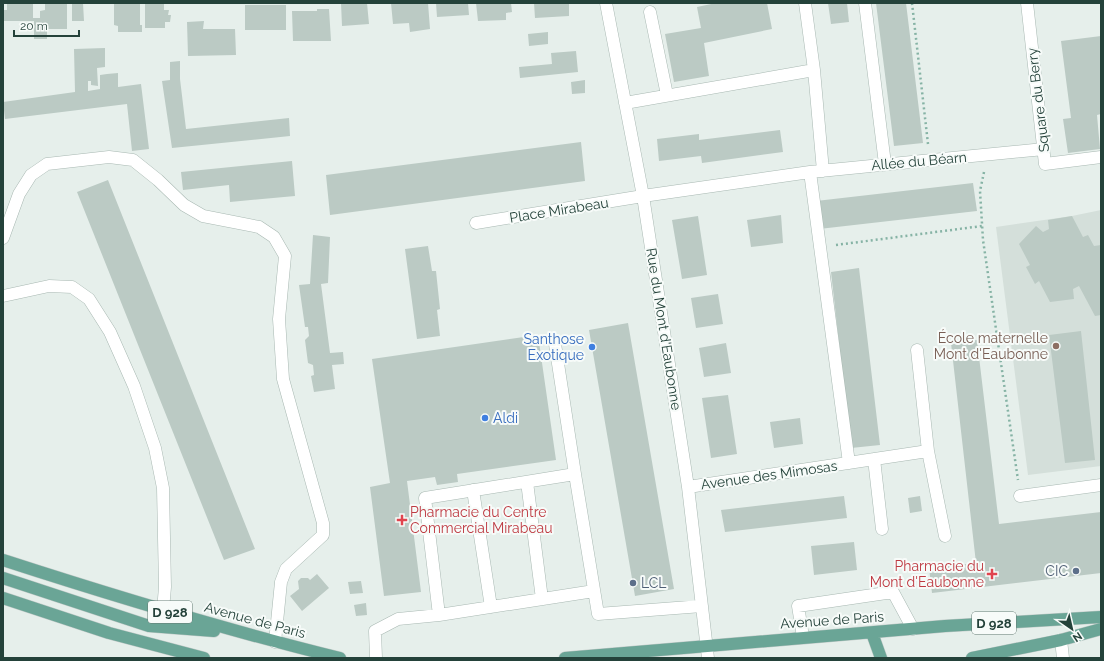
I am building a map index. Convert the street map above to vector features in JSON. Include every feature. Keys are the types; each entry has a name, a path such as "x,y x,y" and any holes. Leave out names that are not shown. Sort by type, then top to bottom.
{"main road":[{"name":"Avenue de Paris","path":"3,560 238,632 340,658"},
{"path":"3,578 149,626 238,632"},
{"name":"D 928","path":"3,598 109,633 204,658"},
{"name":"Avenue de Paris","path":"565,658 872,632 1101,617"},
{"name":"D 928","path":"972,658 1062,640 1101,629"},
{"path":"872,632 881,658"}],"street":[{"name":"Rue du Mont d'Eaubonne","path":"606,3 643,196 688,487 708,658"},
{"path":"805,3 814,70 824,171"},
{"path":"866,3 885,164"},
{"name":"Square du Berry","path":"1026,3 1045,164 1101,157"},
{"path":"650,12 667,95"},
{"path":"625,103 814,70"},
{"name":"Allée du Béarn","path":"794,175 885,164 1044,149"},
{"path":"3,238 19,194 31,174 48,164 109,157 133,160 184,205 203,216 259,227 274,237 285,256 279,319 283,379 323,523 323,535 286,570 281,582 275,642"},
{"path":"810,172 849,463"},
{"name":"Place Mirabeau","path":"476,223 643,196 794,175"},
{"path":"3,296 49,286 72,287 89,299 110,332 134,386 156,454 162,488 165,587 163,610"},
{"path":"555,344 598,614 702,606"},
{"path":"917,350 928,451 945,536"},
{"name":"Avenue des Mimosas","path":"688,487 928,451"},
{"path":"874,459 882,529"},
{"path":"440,615 425,498 575,474"},
{"path":"527,482 542,599"},
{"path":"1020,496 1101,485"},
{"path":"473,490 491,607"},
{"path":"376,658 375,631 398,619 440,615 594,591"},
{"path":"803,638 798,606 894,592 913,629"},
{"path":"1062,640 1063,658"}],"path":[{"path":"912,3 930,160"},
{"path":"984,155 986,165 980,191 982,226 1020,496"},
{"path":"820,247 982,226"}],"shaded area":[{"name":"École maternelle Mont d'Eaubonne","path":"1101,210 1101,466 1028,475 996,227 1072,216"}],"building":[{"path":"7,3 33,3 33,18 40,18 40,11 45,10 45,3 67,3 67,29 47,29 47,39 34,39 34,21 3,21 3,10 7,10"},
{"path":"72,3 83,3 84,21 72,21"},
{"path":"114,3 140,3 140,25 142,25 142,32 118,32 118,26 114,25"},
{"path":"145,3 164,3 164,10 169,10 168,15 171,15 170,22 165,22 165,28 145,28"},
{"path":"341,3 367,3 369,24 342,26"},
{"path":"391,3 428,3 430,29 410,32 409,23 393,24"},
{"path":"436,3 468,3 469,15 437,17"},
{"path":"476,3 511,3 512,12 506,13 506,20 478,21"},
{"path":"534,3 569,3 569,16 535,18"},
{"path":"716,3 767,3 772,29 704,43 709,76 674,82 665,34 701,28 697,7"},
{"path":"828,3 847,3 849,22 831,24"},
{"path":"876,3 906,3 923,143 894,146"},
{"path":"245,5 286,5 286,30 245,30"},
{"path":"317,9 329,9 331,41 293,41 292,11 317,11"},
{"path":"204,21 203,29 235,29 236,55 188,56 187,22"},
{"path":"548,32 548,44 529,46 528,34"},
{"path":"1101,36 1101,114 1097,115 1100,149 1068,153 1063,119 1071,118 1061,41"},
{"path":"105,48 105,67 97,68 98,86 91,85 91,81 88,81 88,91 100,89 100,75 107,74 118,73 118,87 141,84 149,149 132,151 127,104 5,119 3,102 75,92 74,49"},
{"path":"576,51 578,72 520,78 519,67 552,64 551,53"},
{"path":"180,61 180,79 186,129 289,118 290,136 172,148 162,81 170,80 170,62"},
{"path":"585,80 585,93 572,94 571,82"},
{"path":"780,130 783,152 702,163 701,156 659,161 657,139 699,134 699,140"},
{"path":"581,142 585,181 330,215 326,175"},
{"path":"292,161 295,196 230,202 229,185 183,190 181,172"},
{"path":"108,180 255,549 224,560 77,192"},
{"path":"973,183 977,211 819,229 816,201"},
{"path":"781,215 783,243 751,247 747,220"},
{"path":"698,216 707,275 682,279 672,220"},
{"path":"1072,216 1083,237 1088,235 1094,246 1101,245 1101,315 1095,316 1079,286 1073,289 1074,299 1050,302 1039,281 1035,284 1026,267 1030,265 1019,244 1036,226 1043,232 1049,229 1048,220"},
{"path":"313,235 330,237 328,283 321,284 330,353 343,352 344,364 332,365 335,389 314,392 311,376 314,375 313,365 308,363 305,340 309,336 308,327 305,327 299,285 310,284"},
{"path":"428,246 432,271 436,271 440,309 437,310 440,336 417,339 405,249"},
{"path":"859,268 880,445 851,448 831,272"},
{"path":"718,294 723,324 696,328 691,298"},
{"path":"628,323 674,589 635,596 589,330"},
{"path":"1081,331 1095,460 1065,463 1049,335"},
{"path":"538,335 556,460 457,474 458,482 437,485 435,477 407,481 421,592 384,596 370,487 390,483 372,359"},
{"path":"977,340 999,524 1101,512 1101,573 932,593 929,568 976,563 951,343"},
{"path":"726,343 731,373 704,377 699,348"},
{"path":"728,395 737,454 711,458 702,398"},
{"path":"800,418 803,444 774,448 770,422"},
{"path":"844,496 847,518 725,532 721,510"},
{"path":"920,496 922,511 910,513 908,498"},
{"path":"854,542 857,570 814,575 811,546"},
{"path":"317,574 329,588 302,611 290,596 299,589 298,581 301,578 308,578 310,580"},
{"path":"361,581 363,593 350,594 348,582"},
{"path":"366,603 367,615 356,616 354,605"}],"place":[{"name":"École maternelle Mont d'Eaubonne","path":"1056,346"},
{"name":"Santhose Exotique","path":"592,347"},
{"name":"Aldi","path":"485,418"},
{"name":"Pharmacie du Centre Commercial Mirabeau","path":"402,520"},
{"name":"CIC","path":"1076,571"},
{"name":"Pharmacie du Mont d'Eaubonne","path":"992,574"},
{"name":"LCL","path":"633,583"}]}
